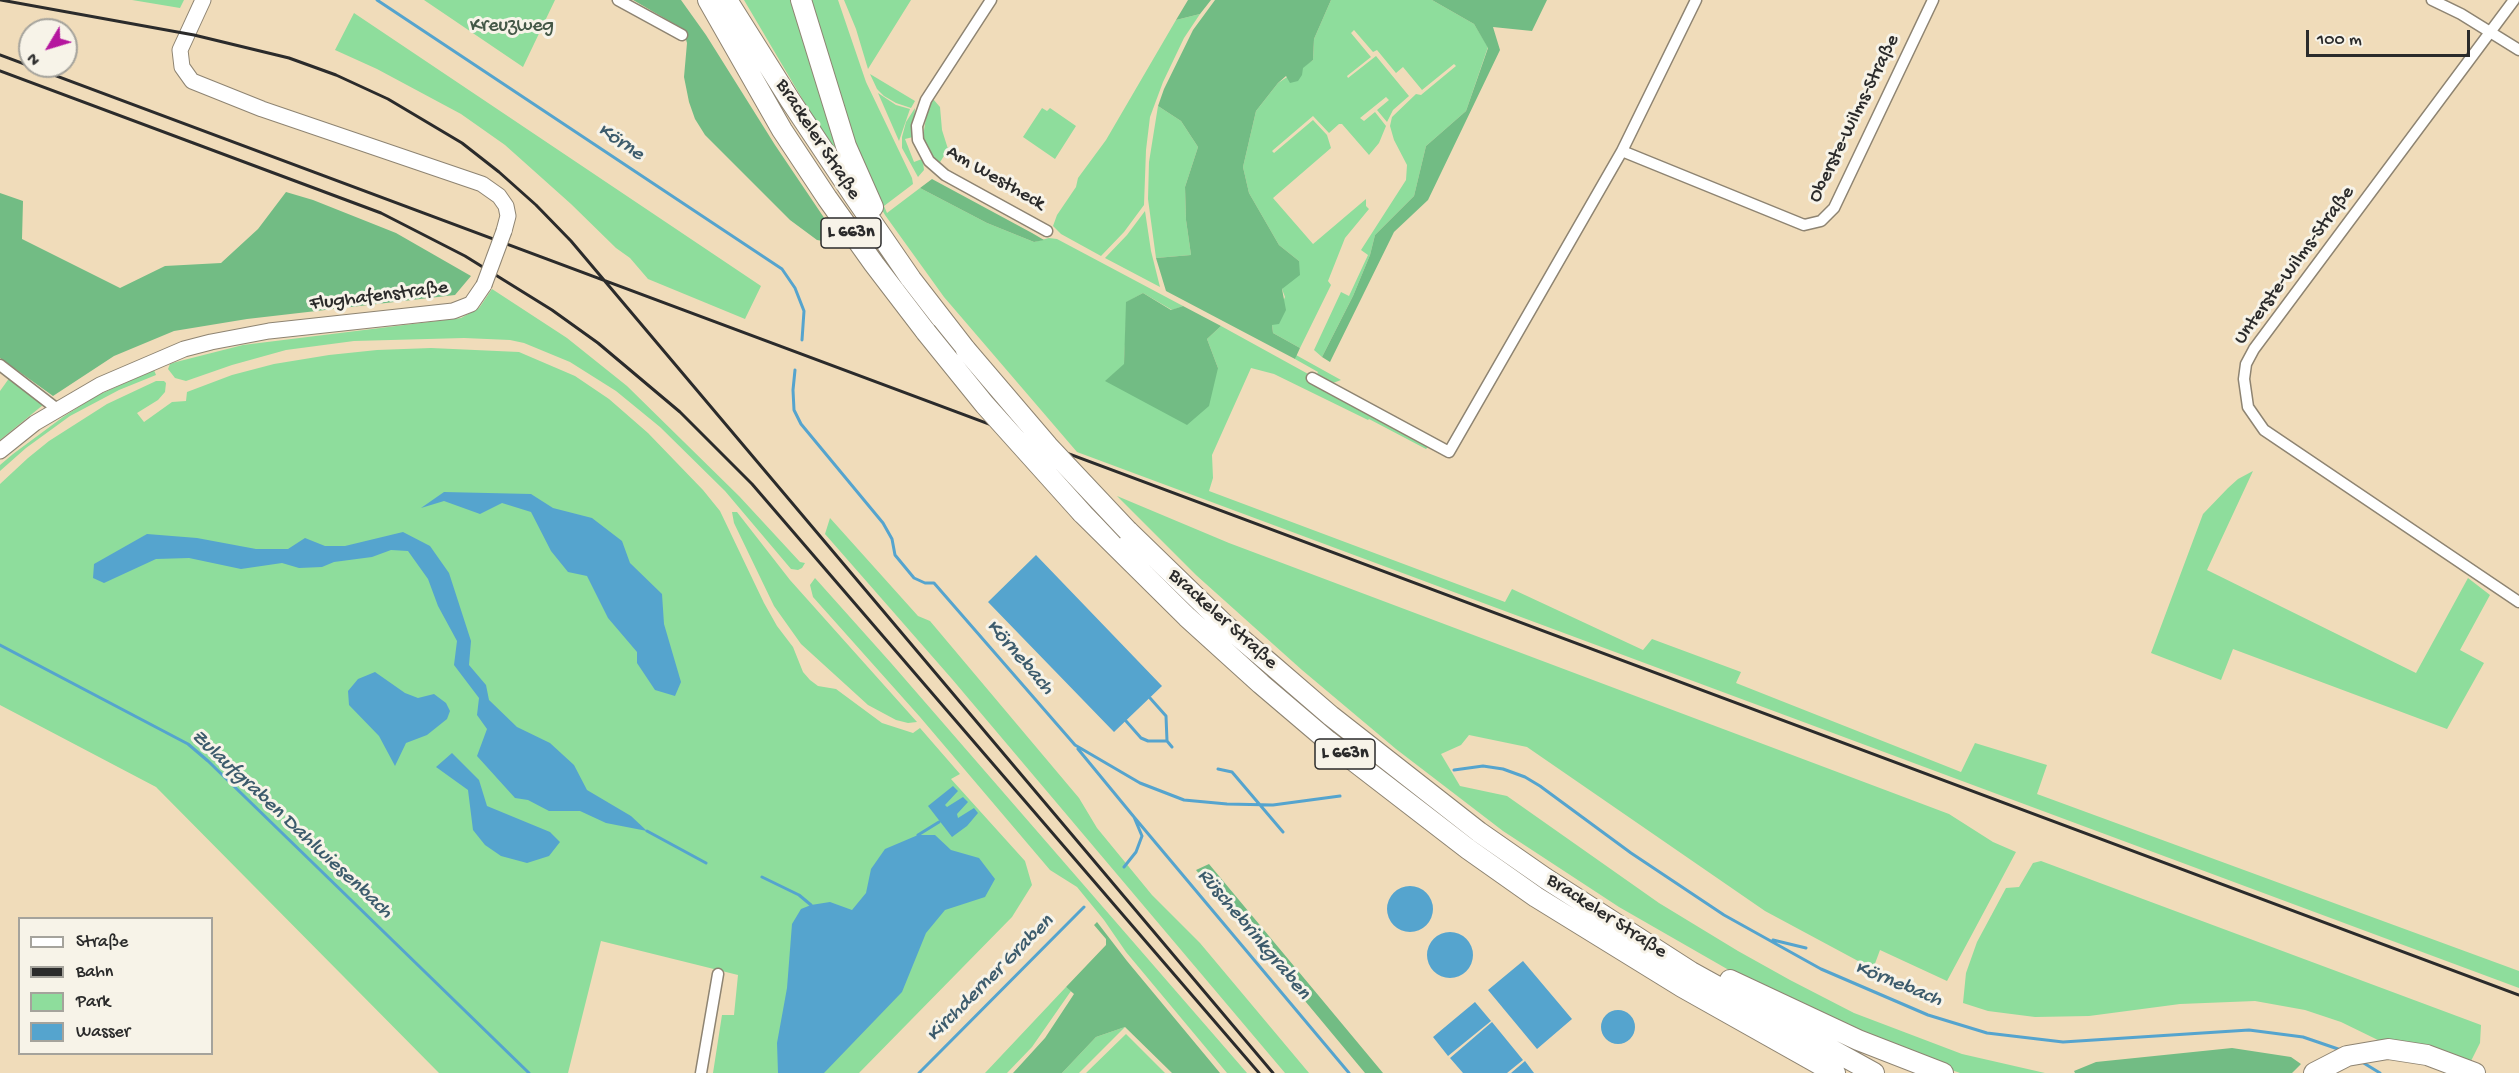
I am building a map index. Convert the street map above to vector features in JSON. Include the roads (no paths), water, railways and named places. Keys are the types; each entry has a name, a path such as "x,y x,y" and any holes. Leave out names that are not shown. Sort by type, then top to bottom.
{"highway":[{"path":"692,0 758,102 782,130"},
{"name":"Brackeler Straße","path":"708,0 782,130 874,264 926,332 985,405 1082,513 1187,617 1328,741 1478,856 1536,897 1716,1007 1835,1073"},
{"name":"Brackeler Straße","path":"728,0 796,109 911,279 966,350 1048,446 1128,531 1226,626 1331,716 1479,832 1604,917 1691,972 1874,1073"},
{"path":"801,0 846,146 862,185 911,279"},
{"path":"1604,917 1805,1017 1943,1073"},
{"path":"1636,959 1670,990 1807,1073"},
{"path":"2314,1073 2347,1056 2388,1049 2427,1055 2475,1073"}],"main road":[{"name":"Flughafenstraße","path":"0,451 57,408 128,371 193,347 269,331 453,311 471,304 484,285 508,216 506,206 499,196 482,184 262,109 192,81 182,67 180,50 203,0"}],"street":[{"path":"618,0 682,36"},
{"name":"Am Westheck","path":"991,0 926,100 917,126 918,140 929,161 945,175 1047,231"},
{"path":"1312,378 1449,452 1623,152 1696,0"},
{"name":"Oberste-Wilms-Straße","path":"1623,152 1796,223 1813,225 1821,221 1834,208 1842,194 1933,0"},
{"path":"2432,0 2461,14 2519,50"},
{"name":"Unterste-Wilms-Straße","path":"2514,0 2254,349 2246,364 2244,379 2248,407 2254,419 2277,441 2519,602"},
{"path":"0,365 57,408"},
{"path":"701,1073 718,974"}],"water":[{"path":"444,492 531,494 553,508 592,518 622,541 630,563 662,594 664,624 681,682 675,696 655,690 637,663 637,652 608,618 587,576 568,572 551,551 531,512 502,503 480,514 444,501 421,508"},
{"path":"403,532 430,546 449,573 471,641 469,665 486,685 489,700 517,727 550,743 574,765 587,790 631,816 647,831 606,823 580,811 549,811 528,800 515,798 477,756 487,729 477,715 479,698 454,665 457,641 438,606 428,579 408,551 391,550 372,557 334,562 322,567 299,568 282,563 241,569 189,558 156,559 104,583 93,578 94,564 147,534 197,538 256,549 288,549 305,538 325,546 345,546"},
{"path":"1036,555 1162,686 1114,732 988,602"},
{"path":"375,672 405,693 418,698 434,694 446,703 450,711 447,719 427,735 406,743 395,766 379,736 349,705 348,691 358,679"},
{"path":"452,753 479,780 487,806 550,832 560,842 549,856 527,863 501,856 485,845 473,830 468,790 436,767"},
{"path":"953,786 958,791 945,805 947,807 963,797 968,802 957,814 958,818 974,808 978,813 967,826 952,837 928,806"},
{"path":"918,835 935,835 951,850 979,858 995,879 985,897 945,910 926,933 902,992 824,1073 778,1073 777,1043 787,988 792,924 801,909 811,905 830,902 852,910 866,893 871,869 885,849"},
{"path":"1410,886 1426,893 1433,909 1426,925 1410,932 1394,925 1387,909 1394,893"},
{"path":"1450,932 1466,939 1473,955 1466,971 1450,978 1434,971 1427,955 1434,939"},
{"path":"1523,961 1572,1019 1537,1049 1488,990"},
{"path":"1475,1002 1491,1021 1448,1056 1433,1037"},
{"path":"1618,1010 1630,1015 1635,1027 1630,1039 1618,1044 1606,1039 1601,1027 1606,1015"},
{"path":"1492,1022 1523,1060 1507,1073 1463,1073 1450,1058"},
{"path":"1525,1061 1534,1073 1511,1073"}],"waterway":[{"name":"Körne","path":"377,0 782,269 795,288 804,311 802,340"},
{"name":"Körnebach","path":"795,370 794,410 801,424 883,523 892,539 895,555 914,578 925,583 934,583 1075,745 1140,783 1184,800 1273,805 1340,796"},
{"name":"Zulaufgraben Dahlwiesenbach","path":"0,645 188,744 529,1073"},
{"path":"1150,698 1166,716 1167,741 1172,747"},
{"path":"1126,721 1141,738 1148,741 1167,741"},
{"name":"Kirchderner Graben","path":"1078,749 1134,817 1142,836 1136,852 1124,867"},
{"name":"Körnebach","path":"1454,770 1483,766 1503,769 1525,777 1631,853 1724,915 1821,969 1928,1015 1987,1033 2063,1042 2249,1030 2303,1037 2341,1050"},
{"path":"1218,769 1232,772 1283,832"},
{"name":"Rüschebrinkgraben","path":"1134,817 1349,1073"},
{"path":"918,835 939,822"},
{"path":"647,831 706,863"},
{"path":"762,877 799,895 811,905"},
{"name":"Kirchderner Graben","path":"919,1073 1084,907"},
{"path":"1773,940 1806,948"},
{"name":"Körnebach","path":"2362,1062 2380,1073"}],"railway":[{"path":"1,0 194,35 289,58 336,75 388,99 462,143 499,172 571,241 1273,1073"},
{"path":"0,55 2519,995"},
{"path":"0,71 381,213 465,256 552,310 598,343 680,412 752,484 1259,1073"}],"park label":[{"name":"Kreuzweg","path":"512,27"}]}
